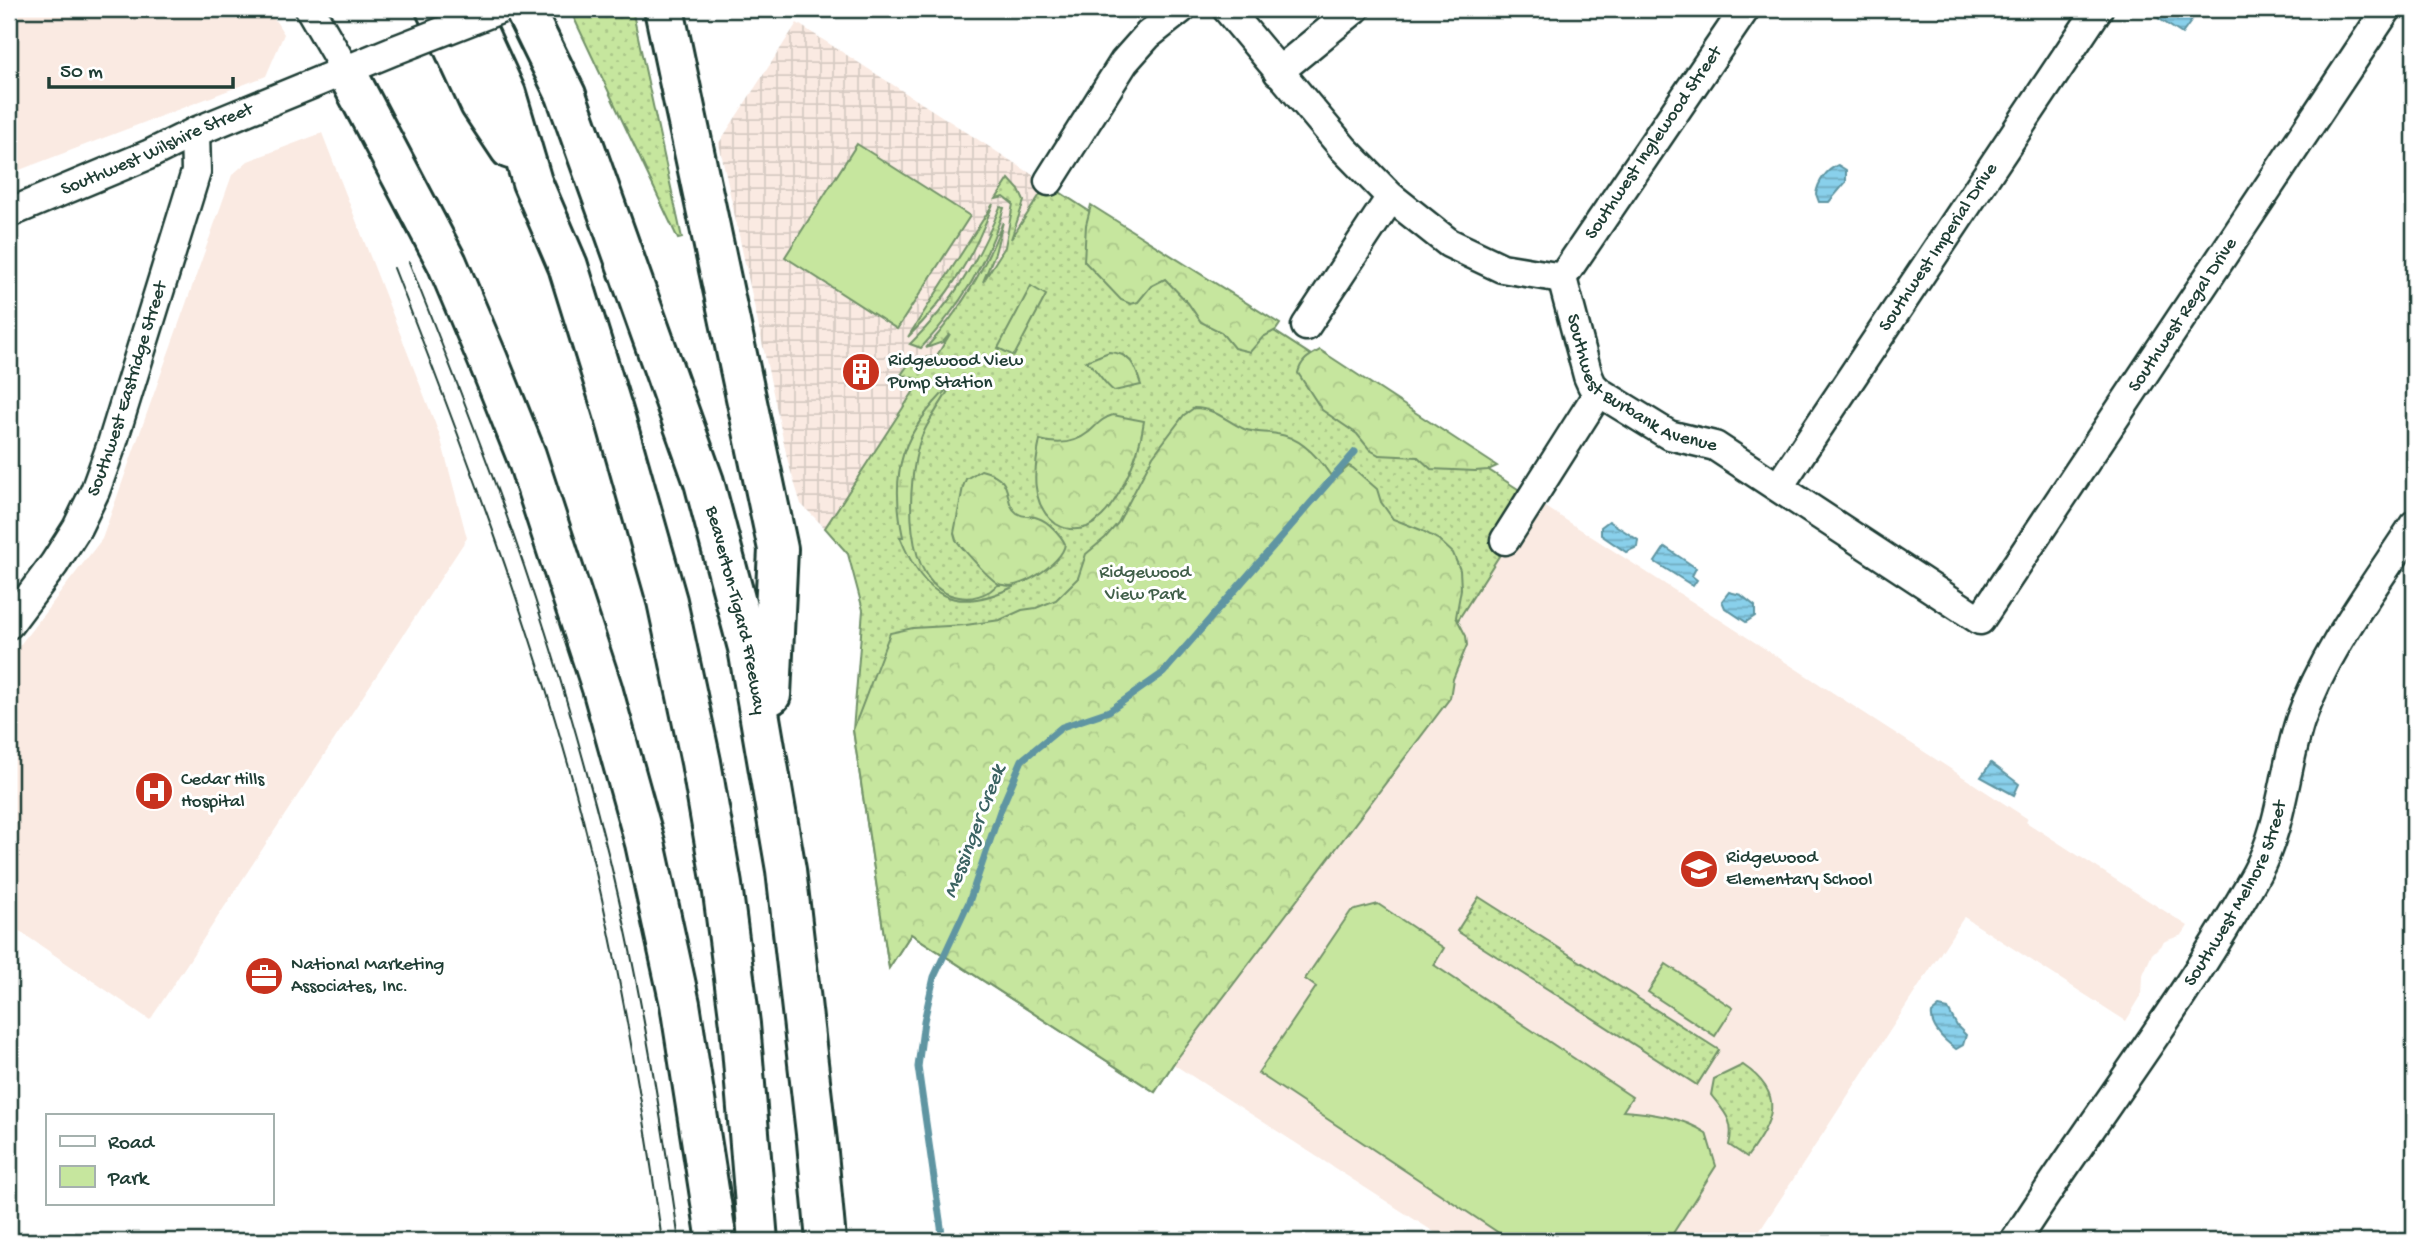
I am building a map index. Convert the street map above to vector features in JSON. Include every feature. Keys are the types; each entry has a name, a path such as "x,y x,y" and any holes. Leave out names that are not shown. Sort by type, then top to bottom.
{"highway":[{"path":"436,9 480,104 532,182"},
{"path":"467,9 506,94 532,182 568,266 604,382 673,628 701,762 722,885 740,1024 758,1241"},
{"name":"Beaverton-Tigard Freeway","path":"524,9 566,95 704,482 748,648 786,870 826,1241"},
{"path":"664,9 778,550 768,763"},
{"path":"346,71 447,264 493,372 526,455 602,688 645,843 680,1004 718,1241"}],"street":[{"path":"310,9 346,71"},
{"name":"Southwest Wilshire Street","path":"9,213 148,155 195,132 500,9"},
{"path":"1049,181 1124,62 1148,35 1181,9"},
{"name":"Southwest Burbank Avenue","path":"1227,9 1343,149 1391,197 1449,243 1502,268 1562,278 1588,376 1599,392 1669,435 1715,446 1980,620"},
{"path":"1278,72 1355,9"},
{"name":"Southwest Inglewood Street","path":"1562,278 1745,9"},
{"name":"Southwest Imperial Drive","path":"1779,486 2098,9"},
{"name":"Southwest Regal Drive","path":"1980,620 2387,9"},
{"name":"Southwest Eastridge Street","path":"9,624 54,564 77,528 95,491 196,172 195,132"},
{"path":"1306,327 1391,197"},
{"path":"1505,540 1599,392"},
{"name":"Southwest Melnore Street","path":"2015,1241 2191,980 2258,872 2270,842 2301,721 2333,649 2414,525"}],"shaded area":[{"path":"9,9 268,9 284,34 266,76 9,174"},
{"path":"797,23 1047,184 825,528 801,504 788,462 719,143"},
{"name":"Cedar Hills Hospital","path":"322,133 440,436 467,538 150,1020 9,924 9,659 102,539 232,175 248,161"},
{"name":"Ridgewood Elementary School","path":"1535,500 2028,819 2026,822 2188,926 2182,935 2165,941 2152,954 2142,977 2141,996 2126,1021 1964,917 1753,1241 1448,1241 1173,1064"}],"green space":[{"path":"597,9 632,9 682,238 678,239 574,18"},
{"path":"857,144 970,216 897,329 785,257"},
{"name":"Ridgewood View Park","path":"1009,179 1024,201 1011,239 1047,184 1535,500 1155,1092 911,934 889,968 853,730 863,610 848,554 825,528 921,380 901,375 913,358 936,357 950,334 943,342 926,348 970,289 1003,222 995,253 983,282 1005,247 1013,204 1004,197 996,199"},
{"path":"993,204 977,242 948,291 908,337"},
{"path":"1091,205 1280,324 1250,352 1234,348 1221,332 1201,322 1188,303 1165,279 1151,286 1138,302 1131,304 1121,300 1084,261 1086,225"},
{"path":"1000,207 1004,208 989,248 960,300 921,348 910,344 952,297 983,246"},
{"path":"1031,286 1046,295 1014,356 998,348"},
{"path":"1320,350 1497,466 1475,471 1431,469 1418,457 1379,455 1370,450 1357,434 1322,410 1298,373 1303,362"},
{"path":"1109,352 1122,355 1131,362 1141,385 1114,391 1086,361"},
{"path":"951,385 920,441 912,481 913,531 917,555 926,575 940,590 967,598 983,594 998,585 1015,586 975,599 958,600 931,587 909,558 900,537 903,537 898,492 903,454 921,420"},
{"name":"Ridgewood View Park","path":"1194,408 1214,413 1248,430 1293,439 1315,456 1331,476 1336,477 1349,466 1353,468 1377,489 1381,502 1393,519 1439,540 1453,553 1460,570 1461,589 1456,617 1466,636 1467,645 1453,679 1450,698 1173,1064 1155,1092 911,934 889,968 853,730 890,633 913,628 1000,620 1056,600 1078,578 1086,554 1118,523 1153,456 1184,415"},
{"path":"1113,415 1144,421 1138,449 1126,480 1108,509 1087,527 1071,529 1056,524 1047,516 1037,496 1035,474 1040,440 1053,443 1071,441"},
{"path":"981,470 1000,479 1007,490 1012,508 1017,513 1046,522 1065,544 1062,552 1048,568 1016,585 1007,586 995,581 956,540 954,533 963,487 966,479"},
{"path":"1479,897 1719,1050 1697,1085 1457,931"},
{"path":"1378,904 1444,948 1434,965 1632,1097 1623,1111 1677,1120 1706,1133 1716,1166 1668,1241 1511,1241 1258,1073 1316,987 1305,979 1351,911"},
{"path":"1666,964 1733,1008 1715,1036 1648,992"},
{"path":"1743,1065 1766,1087 1771,1109 1764,1132 1747,1157 1729,1145 1730,1123 1711,1095 1714,1079"}],"water":[{"path":"2152,9 2175,9 2192,20 2182,34 2149,12"},
{"path":"1838,165 1846,170 1846,182 1829,202 1819,202 1816,194 1821,181 1826,173"},
{"path":"1609,521 1638,540 1637,547 1626,552 1601,535 1601,527"},
{"path":"1665,547 1696,568 1692,576 1697,580 1693,586 1655,562"},
{"path":"1729,592 1741,595 1755,606 1755,616 1746,622 1725,608 1722,601"},
{"path":"1991,763 2019,784 2014,795 1981,777"},
{"path":"1939,1007 1948,1009 1957,1026 1966,1035 1963,1045 1956,1049 1943,1038 1933,1023 1932,1013"}],"waterway":[{"name":"Messinger Creek","path":"943,1241 918,1067 924,1021 934,977 969,902 1000,811 1022,760 1062,727 1109,711 1163,673 1355,452"}],"tram line":[{"path":"409,262 517,547 586,768 620,904 640,1000 679,1241"},
{"path":"394,268 514,591 575,789 603,901 626,1014 662,1241"}],"place":[{"name":"Ridgewood View Pump Station","path":"861,372"},
{"name":"Cedar Hills Hospital","path":"154,791"},
{"name":"Ridgewood Elementary School","path":"1699,869"},
{"name":"National Marketing Associates, Inc.","path":"264,976"}]}
